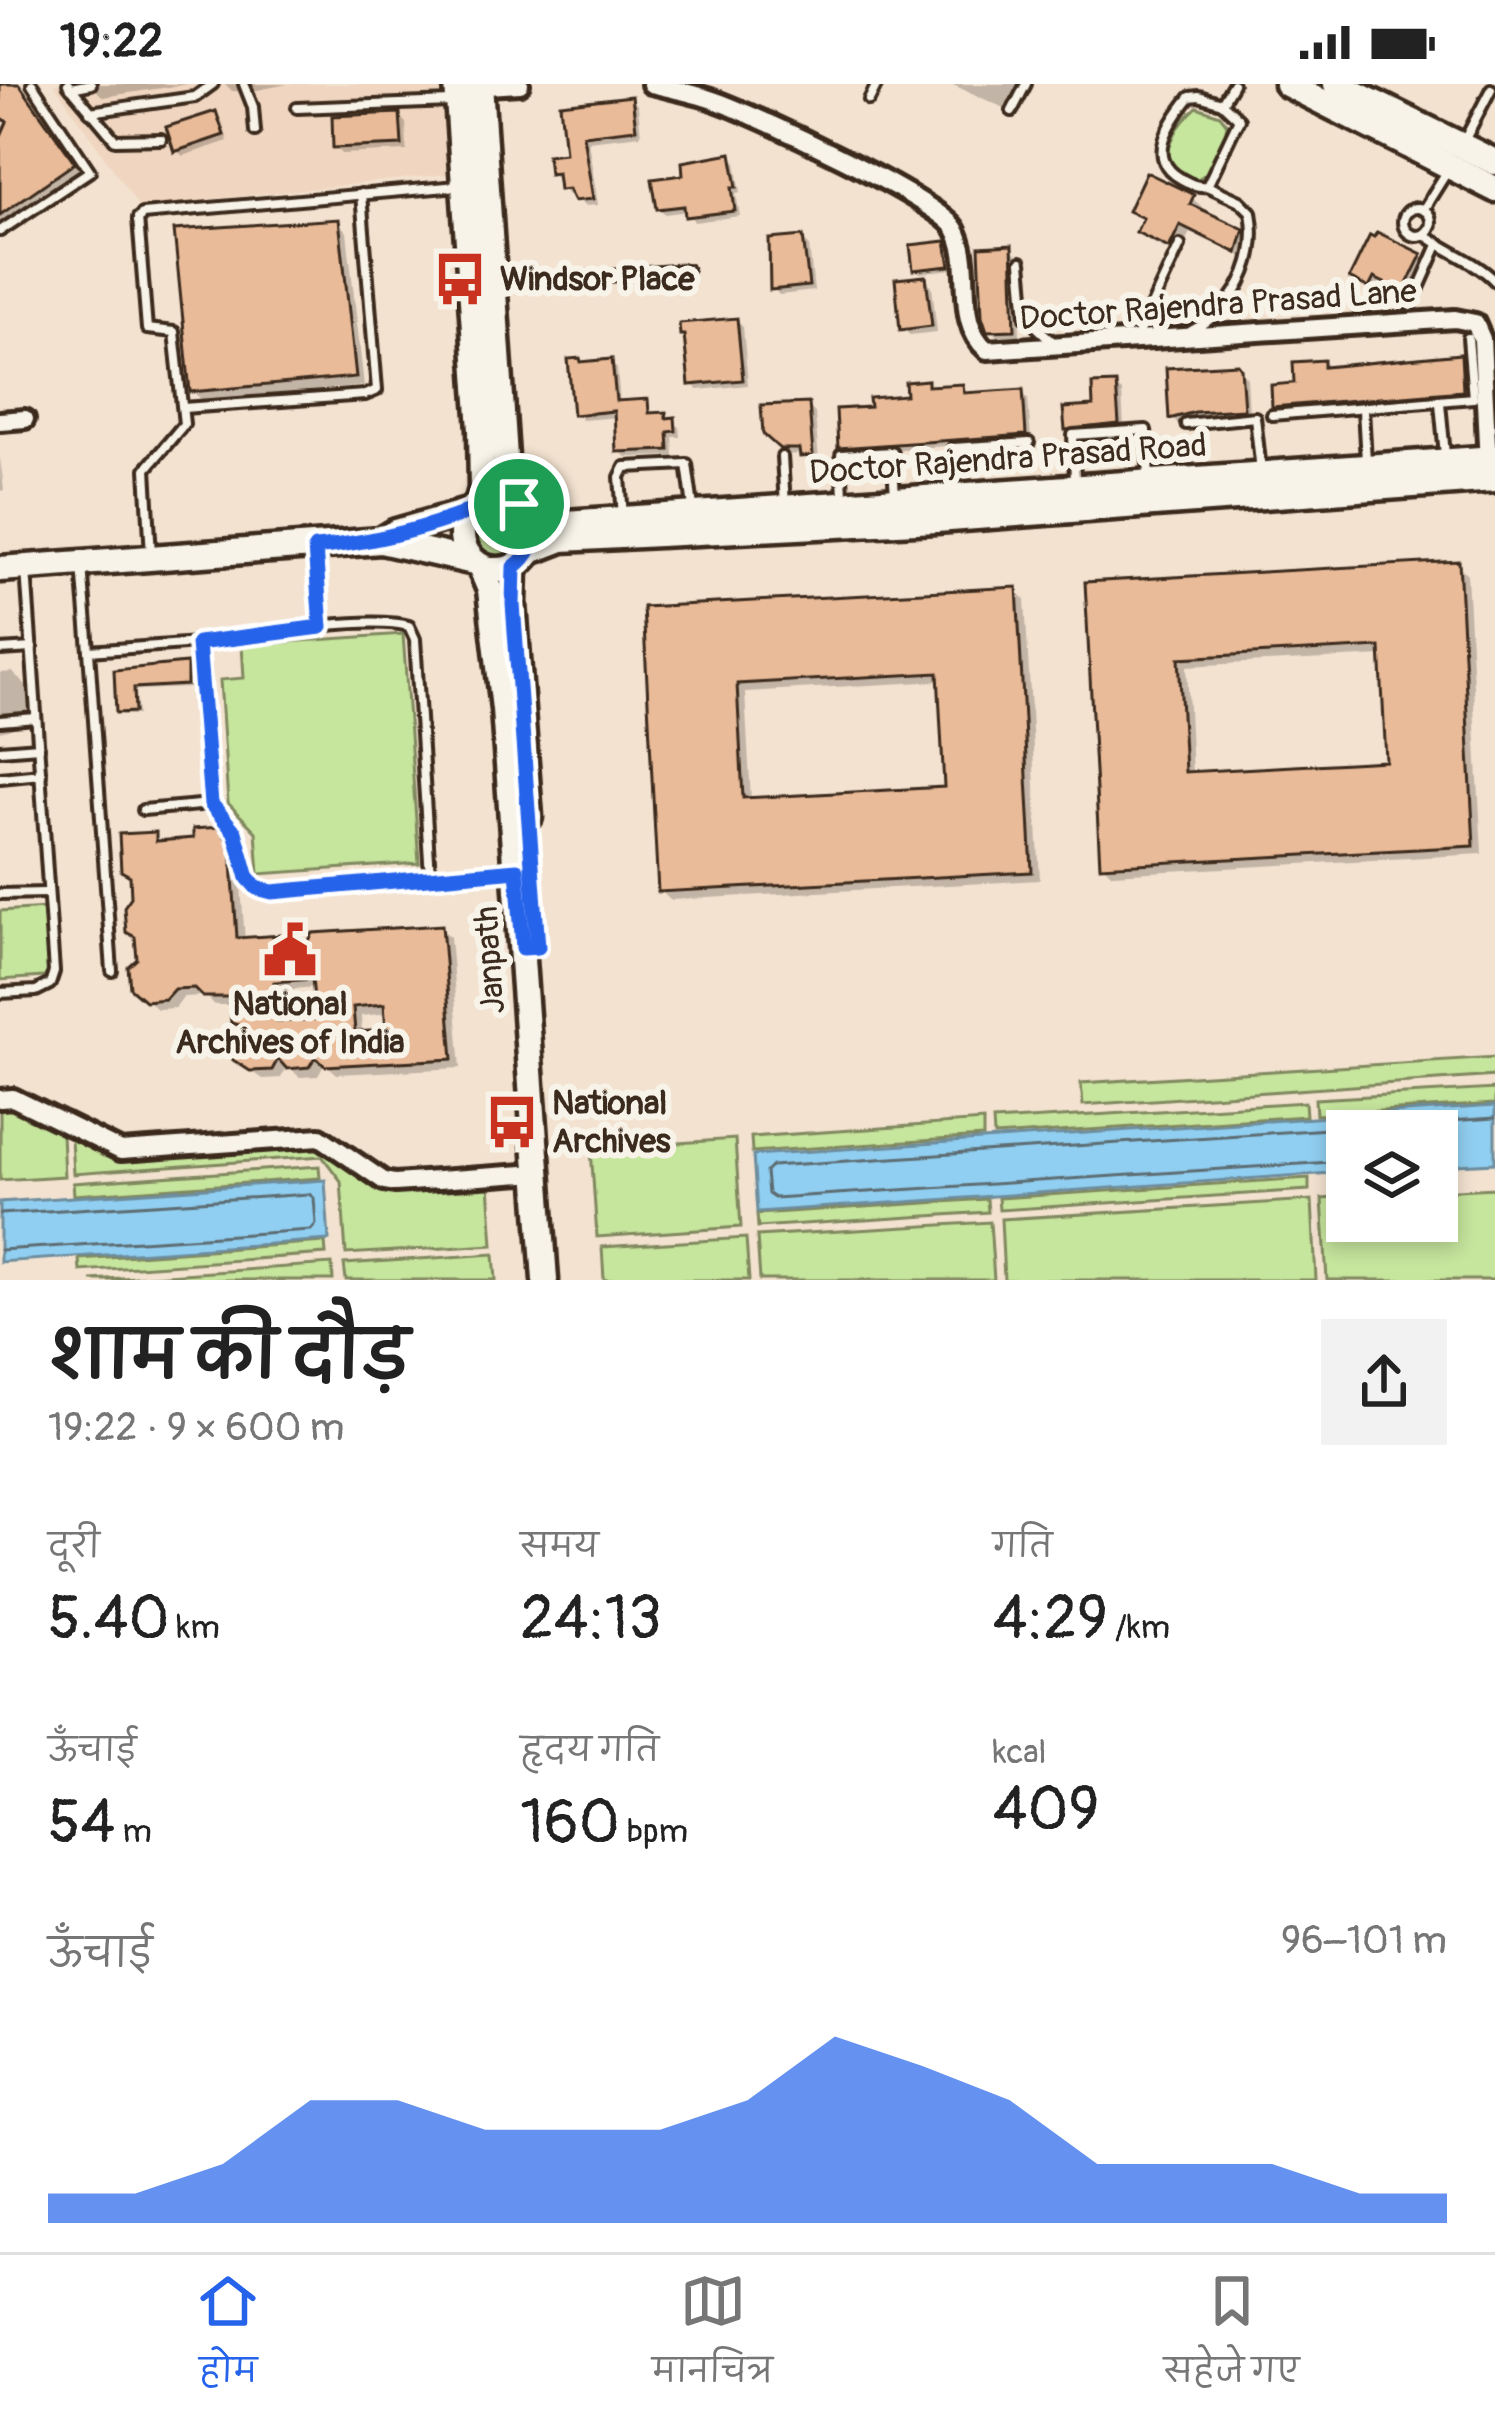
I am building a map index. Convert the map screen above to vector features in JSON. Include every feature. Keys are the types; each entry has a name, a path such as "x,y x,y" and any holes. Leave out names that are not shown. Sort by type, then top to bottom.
{"main road":[{"path":"1288,84 1456,156 1495,161"},
{"path":"1336,84 1376,93 1495,189"},
{"path":"467,89 466,185 482,489 461,532 462,543 477,564"},
{"path":"13,568 380,541 497,571 522,559 535,531 506,472 492,284 467,89"},
{"name":"Doctor Rajendra Prasad Road","path":"523,508 566,523 1445,462 1492,469"},
{"name":"Doctor Rajendra Prasad Road","path":"522,559 562,539 936,520 1492,469"},
{"path":"380,541 498,497 523,508"},
{"name":"Janpath","path":"522,559 513,604 545,1280"},
{"name":"Janpath","path":"477,564 490,590 562,1280"}],"street":[{"path":"467,89 520,84"},
{"name":"Doctor Rajendra Prasad Lane","path":"651,84 712,100 778,127 938,211 958,234 968,319 987,350 1455,319 1474,323 1482,339 1492,469"},
{"path":"0,421 25,419"},
{"path":"0,1099 13,1098 121,1151 320,1137 395,1183 538,1174"}],"lane":[{"path":"0,231 91,171 32,84"},
{"path":"70,86 91,84"},
{"path":"89,112 195,98 213,84"},
{"path":"244,84 255,131"},
{"path":"869,100 877,84"},
{"path":"1012,111 1026,84"},
{"path":"1222,103 1233,84"},
{"path":"70,86 115,140 161,139"},
{"path":"1423,210 1490,87"},
{"path":"297,107 467,89"},
{"path":"1178,338 1227,308 1250,254 1251,212 1240,201 1207,186 1199,188 1162,165 1161,152 1177,113 1190,97 1222,103 1239,118 1207,186"},
{"path":"151,559 146,469 184,424 174,332 147,329 138,220 466,185"},
{"path":"183,408 365,395 377,390 361,194"},
{"path":"1423,210 1403,212 1401,223 1415,236 1425,235 1484,269 1495,281"},
{"path":"1423,210 1432,223 1425,235"},
{"path":"1136,340 1180,245"},
{"path":"1411,307 1438,245"},
{"path":"1022,262 1026,317 1059,346"},
{"path":"492,284 687,270"},
{"path":"1272,415 1473,398 1468,338"},
{"path":"1440,403 1445,462"},
{"path":"1363,409 1366,468"},
{"path":"1186,424 1256,417 1261,475"},
{"path":"1076,488 1073,435 1128,431 1146,430 1150,483"},
{"path":"956,496 953,448 1029,443"},
{"path":"844,504 841,454 892,452 896,500"},
{"path":"782,457 785,506"},
{"path":"623,519 620,471 682,461 690,470 693,514"},
{"path":"315,548 321,627"},
{"path":"82,564 112,971"},
{"path":"0,993 36,991 50,984 54,972 32,648 13,568"},
{"path":"89,651 321,627 395,622 409,626 415,639 430,876"},
{"path":"198,643 211,804 235,832 248,878 257,888 272,892 517,870"},
{"path":"0,650 32,648"},
{"path":"0,721 37,718"},
{"path":"0,750 39,747"},
{"path":"0,778 41,774"},
{"path":"143,810 211,804"},
{"path":"0,894 47,893"}],"shaded area":[{"path":"54,84 443,84 449,174 139,207"}],"green space":[{"path":"1197,107 1220,115 1227,124 1216,160 1189,183 1167,171 1167,161 1174,136"},
{"path":"498,510 515,518 523,535 515,552 498,560 481,552 473,535 481,518"},
{"path":"403,634 419,863 259,874 256,832 228,803 220,680 244,678 242,645"},
{"path":"46,908 50,970 44,977 0,980 0,911"},
{"path":"1495,1057 1495,1076 1083,1105 1081,1083"},
{"path":"1495,1089 1495,1104 1326,1110 1326,1114 1316,1115 1315,1099"},
{"path":"1305,1102 1306,1116 994,1136 993,1121"},
{"path":"12,1105 62,1134 64,1176 0,1180 0,1106"},
{"path":"983,1121 983,1137 752,1152 751,1137"},
{"path":"71,1139 103,1156 319,1144 379,1187 411,1192 489,1184 493,1245 346,1254 341,1181 322,1156 73,1174"},
{"path":"735,1139 741,1227 597,1237 591,1149"},
{"path":"319,1166 320,1178 74,1195 73,1183"},
{"path":"1309,1178 1309,1190 999,1210 998,1198"},
{"path":"1495,1188 1495,1280 1327,1280 1322,1199 1326,1199 1326,1242 1458,1242 1458,1190"},
{"path":"987,1199 988,1212 758,1227 757,1214"},
{"path":"1312,1200 1316,1280 1004,1280 1001,1219"},
{"path":"990,1222 994,1280 760,1280 757,1236"},
{"path":"746,1238 749,1280 604,1280 602,1247"},
{"path":"325,1242 326,1254 80,1271 79,1259"},
{"path":"494,1254 496,1280 346,1280 344,1264"},
{"path":"332,1264 333,1280 91,1280"}],"water":[{"path":"1495,1106 1495,1163 1458,1165 1458,1110 1434,1110"},
{"path":"1326,1117 1326,1173 757,1212 753,1155"},
{"path":"325,1180 329,1240 0,1262 0,1202"}],"building":[{"path":"0,84 19,84 75,163 0,215 0,138 7,122 0,116"},
{"path":"632,96 636,129 583,135 593,199 574,201 568,189 559,190 557,173 549,174 547,155 565,153 560,104"},
{"path":"216,111 224,135 174,152 166,127"},
{"path":"400,113 402,145 333,148 332,116"},
{"path":"731,153 737,187 732,187 735,211 685,217 684,206 657,209 652,179 683,175 682,162"},
{"path":"1146,172 1194,195 1190,204 1244,229 1237,253 1180,225 1169,248 1136,232 1143,218 1128,211"},
{"path":"339,219 356,377 190,392 174,230"},
{"path":"1377,232 1422,254 1403,292 1374,278 1369,288 1349,278 1370,235"},
{"path":"803,236 809,286 770,290 769,239"},
{"path":"946,241 950,266 913,270 910,245"},
{"path":"1012,245 1015,330 987,331 979,247"},
{"path":"926,276 932,326 900,330 895,279"},
{"path":"737,318 743,380 689,385 679,323"},
{"path":"1461,354 1463,391 1272,407 1271,385 1294,383 1293,362 1324,360 1324,367"},
{"path":"580,358 581,362 612,359 616,401 648,399 649,413 675,417 676,431 668,432 669,450 616,452 614,411 573,415 568,359"},
{"path":"1238,364 1244,409 1169,419 1166,368"},
{"path":"928,380 928,386 963,384 964,393 1023,389 1026,435 838,448 836,409 870,407 869,398 906,395 905,382"},
{"path":"1116,383 1119,424 1065,430 1063,408 1093,406 1092,384"},
{"path":"809,403 813,456 800,457 799,449 780,449 763,434 761,405"},
{"path":"1459,561 1474,846 1100,866 1085,582","holes":["1380,647 1386,761 1185,772 1179,658"]},
{"path":"1017,587 1032,872 658,892 643,607","holes":["938,673 944,787 743,798 737,684"]},
{"path":"187,663 187,685 134,688 135,712 116,713 114,670"},
{"name":"National Archives of India","path":"220,827 231,847 237,938 297,934 306,946 313,933 442,925 453,1059 325,1066 315,1057 309,1067 287,1069 278,1059 272,1070 250,1071 233,1060 232,1039 245,1027 231,1023 229,997 203,997 194,988 174,989 165,999 145,1001 130,988 128,967 137,959 135,937 126,932 124,907 131,897 130,876 121,871 119,834 156,832 156,841 193,838 193,829","holes":["312,979 316,1019 278,1022 274,982","384,1004 386,1030 355,1032 353,1007"]}],"place":[{"name":"Windsor Place","path":"460,279"},
{"name":"National Archives of India","path":"290,950"},
{"name":"National Archives","path":"512,1122"}],"route":[{"path":"488,499 519,504 535,531 531,551 514,567 513,604 538,947 523,948 517,870 272,892 257,888 248,878 235,832 211,804 198,643 321,627 315,548 380,541 396,532 455,517 488,499"}]}
